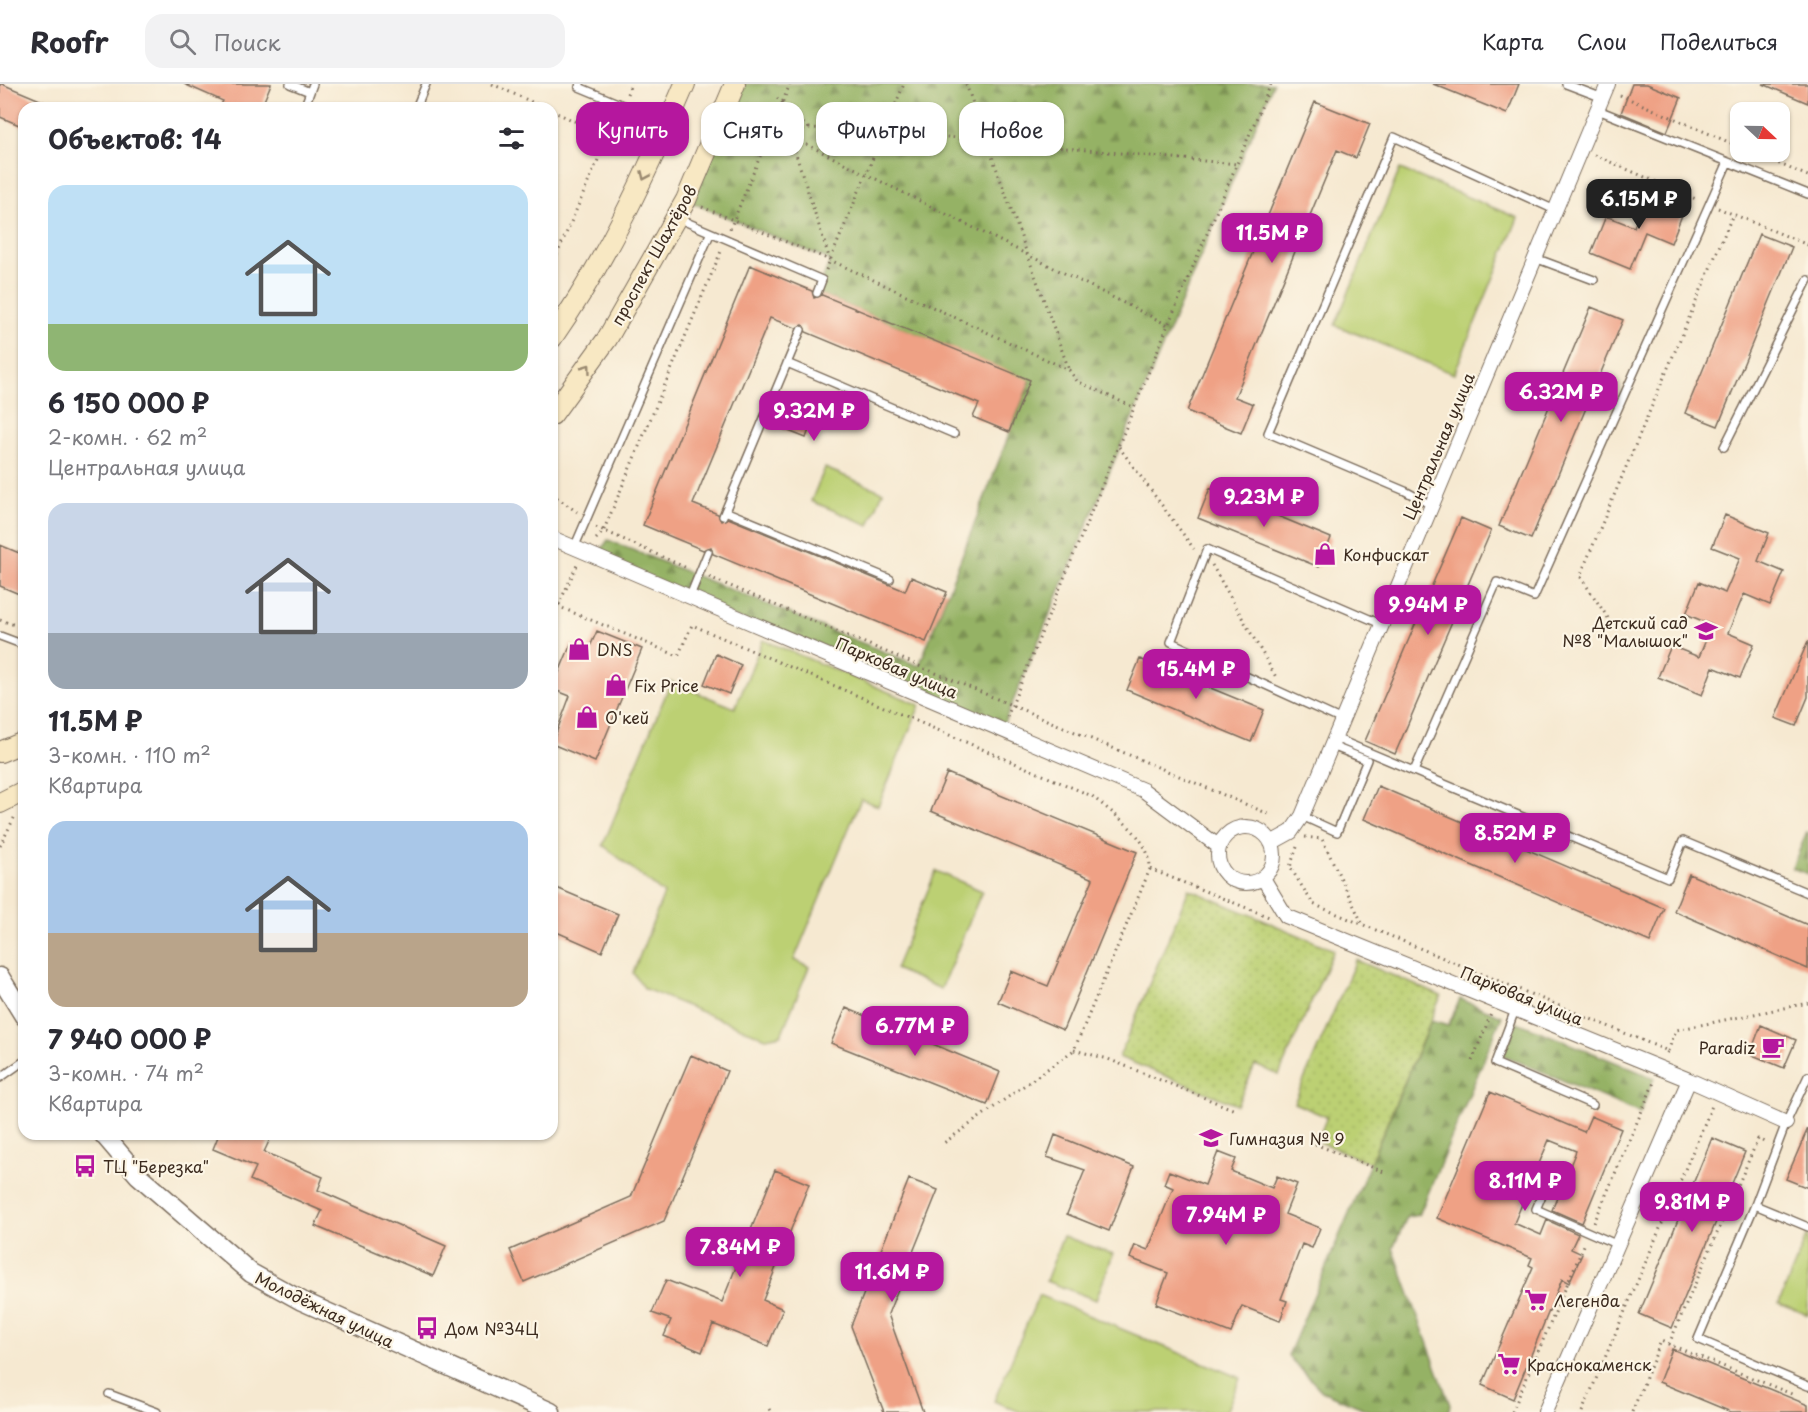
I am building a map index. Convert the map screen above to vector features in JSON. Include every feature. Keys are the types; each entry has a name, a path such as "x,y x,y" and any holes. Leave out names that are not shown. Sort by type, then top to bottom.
{"main road":[{"path":"677,102 685,84"},
{"name":"проспект Шахтёров","path":"558,407 607,339 686,200 735,84"},
{"path":"558,328 606,251 639,190 654,156"},
{"path":"0,752 18,744"},
{"path":"0,803 18,794"}],"street":[{"name":"Центральная улица","path":"1271,843 1292,832 1302,816 1555,210 1607,96"},
{"name":"Парковая улица","path":"558,541 1143,790 1218,846"},
{"path":"1245,826 1261,831 1271,843 1274,862 1263,878 1253,883 1232,881 1218,864 1218,846 1230,831 1245,826"},
{"name":"Парковая улица","path":"1263,878 1286,916 1689,1080 1786,1123"},
{"path":"0,977 18,1006"},
{"path":"1545,1412 1689,1080"},
{"name":"Молодёжная улица","path":"109,1140 138,1174 251,1273 302,1301 524,1407 552,1412"}],"lane":[{"path":"290,84 310,92"},
{"path":"306,102 314,84"},
{"path":"418,102 426,84"},
{"path":"1566,84 1607,96 1728,162 1808,194"},
{"path":"577,85 613,102"},
{"path":"1431,505 1405,491 1268,432 1394,137 1555,210"},
{"path":"1414,771 1497,582 1533,597 1728,162"},
{"path":"676,218 822,280 817,293"},
{"path":"578,550 710,234"},
{"path":"1535,258 1594,280"},
{"path":"1724,447 1808,280"},
{"path":"801,330 724,514 890,579"},
{"path":"788,363 954,434"},
{"path":"1342,720 1171,642 1204,558 1208,549 1381,624"},
{"path":"690,596 708,552"},
{"path":"0,636 18,643"},
{"path":"1334,742 1414,771 1668,878 1683,841 1808,894"},
{"path":"1302,816 1336,832 1367,760 1334,742"},
{"path":"1515,1010 1495,1063 1593,1105"},
{"path":"0,1078 18,1065"},
{"path":"1808,1076 1786,1123 1755,1205 1698,1340 1808,1386"},
{"path":"1553,1170 1536,1209 1618,1245"},
{"path":"1755,1205 1808,1227"},
{"path":"109,1394 157,1412"}],"path":[{"path":"492,84 532,102"},
{"path":"623,102 631,84"},
{"path":"782,102 790,84"},
{"path":"896,102 904,84"},
{"path":"966,84 973,102"},
{"path":"1001,730 1168,325 1271,84"},
{"path":"1607,96 1730,143"},
{"path":"777,98 781,102"},
{"path":"558,114 576,122"},
{"path":"804,124 808,128"},
{"path":"804,130 816,128"},
{"path":"804,143 1168,325"},
{"path":"1064,149 1237,164"},
{"path":"1581,150 1700,200"},
{"path":"558,252 599,156"},
{"path":"729,232 760,156"},
{"path":"796,156 830,260"},
{"path":"822,280 873,156"},
{"path":"992,156 1069,370 1077,381 1135,408"},
{"path":"1775,162 1808,176"},
{"path":"686,200 733,222 830,260 1069,370"},
{"path":"1711,205 1808,245"},
{"path":"1608,618 1580,576 1733,214"},
{"path":"724,243 603,532 578,550 559,604 562,608 678,656 692,625 1092,796 1135,834 1151,856 1150,869 1074,1050 941,1145"},
{"path":"1119,447 1188,543 1215,568 1277,679"},
{"path":"603,532 1271,815"},
{"path":"0,620 18,626"},
{"path":"0,846 16,815"},
{"path":"1300,836 1322,838 1363,925"},
{"path":"1668,1051 1676,1030 1808,1003"},
{"path":"1472,1061 1492,1009"},
{"path":"1074,1050 1108,1059 1235,1110"},
{"path":"1582,1412 1718,1093"},
{"path":"1669,1344 1758,1139 1777,1148"},
{"path":"1315,1144 1384,1172"},
{"path":"1632,1412 1661,1341 1797,1396"}],"green space":[{"path":"734,84 1273,84 1001,730 595,558 608,540 919,666 1030,381 817,293 830,260 686,200 704,156 804,156 804,102 727,102"},
{"path":"1400,169 1518,218 1454,374 1335,325"},
{"path":"825,468 883,492 869,525 811,501"},
{"path":"763,640 920,705 878,806 861,799 794,960 809,967 781,1035 766,1038 645,989 633,973 664,894 603,845 671,682 735,708"},
{"path":"1808,832 1808,874 1792,868"},
{"path":"936,871 982,891 941,989 895,969"},
{"path":"1189,889 1334,950 1279,1075 1255,1065 1237,1105 1119,1057"},
{"path":"1356,960 1441,996 1370,1163 1317,1141 1327,1117 1294,1103"},
{"path":"1460,999 1502,1016 1419,1215 1407,1217 1393,1248 1450,1405 1448,1412 1372,1412 1322,1391 1288,1356 1431,1021 1448,1026"},
{"path":"1517,1022 1654,1078 1640,1113 1503,1055"},
{"path":"1063,1236 1113,1254 1096,1300 1046,1281"},
{"path":"1808,1236 1808,1315 1779,1303"},
{"path":"1039,1295 1240,1378 1226,1412 1020,1412 994,1401"}],"building":[{"path":"0,84 45,102 18,102 18,124 0,117"},
{"path":"184,84 271,84 264,102 223,101"},
{"path":"1433,84 1519,84 1507,114"},
{"path":"1632,84 1647,84 1681,98 1667,132 1621,113"},
{"path":"1763,84 1808,84 1808,103"},
{"path":"1315,102 1370,124 1356,158 1337,150 1235,397 1253,404 1241,433 1187,411"},
{"path":"1649,190 1686,205 1671,243 1645,232 1630,269 1591,253 1606,216 1634,227"},
{"path":"1759,234 1792,247 1718,426 1685,413"},
{"path":"750,265 812,291 814,298 822,295 1030,380 1009,432 973,417 979,404 806,332 803,325 796,328 770,318 693,504 718,514 721,521 728,518 905,591 911,577 947,592 926,642 713,554 711,547 703,550 643,525"},
{"path":"1591,307 1623,320 1531,539 1499,526"},
{"path":"786,414 811,424 806,438 781,428"},
{"path":"1210,488 1331,538 1319,567 1198,518"},
{"name":"Детский сад №8 \"Малышок\"","path":"1725,515 1769,533 1758,561 1784,572 1770,605 1744,594 1728,633 1754,644 1740,678 1713,667 1702,695 1658,677 1671,646 1699,657 1712,625 1686,614 1699,582 1725,593 1740,558 1712,547"},
{"path":"1461,518 1491,531 1395,754 1365,741"},
{"path":"0,545 18,552 18,594 0,586"},
{"name":"О'кей","path":"597,631 642,649 595,762 558,747 558,728 570,696 558,691 558,675 571,644 588,651"},
{"path":"1808,641 1808,697 1796,726 1775,718"},
{"path":"716,654 741,665 729,694 704,684"},
{"path":"1140,659 1264,710 1251,742 1127,690"},
{"path":"947,773 1137,852 1063,1030 998,1002 1011,971 1048,986 1093,879 931,811"},
{"path":"1378,786 1664,908 1650,942 1364,819"},
{"path":"1689,874 1808,925 1808,969 1674,911"},
{"path":"558,889 618,914 602,952 558,933"},
{"path":"846,1008 1000,1072 987,1105 831,1043"},
{"name":"Paradiz","path":"1761,1025 1796,1040 1784,1068 1750,1054"},
{"path":"691,1055 727,1071 664,1221 524,1282 510,1250 631,1197"},
{"path":"1490,1092 1584,1132 1591,1116 1621,1129 1582,1223 1552,1210 1576,1151 1549,1140 1514,1223 1541,1235 1547,1220 1578,1234 1571,1249 1582,1254 1569,1283 1562,1279 1513,1399 1482,1385 1533,1267 1529,1265 1532,1258 1437,1218"},
{"path":"1808,1128 1808,1188 1786,1179"},
{"path":"1055,1135 1134,1167 1109,1231 1067,1214 1085,1170 1047,1157"},
{"path":"1712,1138 1745,1152 1672,1328 1639,1314"},
{"path":"217,1140 270,1140 264,1152 323,1177 318,1190 446,1246 433,1276 315,1226 322,1211 250,1180 256,1167 213,1149"},
{"path":"1218,1152 1236,1159 1231,1171 1272,1188 1277,1176 1297,1184 1285,1214 1320,1228 1312,1248 1302,1244 1281,1299 1287,1301 1280,1321 1242,1306 1231,1333 1156,1304 1168,1273 1130,1258 1135,1245 1148,1250 1173,1188 1164,1184 1169,1171 1205,1185"},
{"path":"775,1170 809,1184 763,1300 783,1309 768,1346 713,1324 702,1352 664,1336 671,1320 652,1313 666,1280 722,1302"},
{"path":"909,1179 938,1190 888,1314 923,1412 884,1412 851,1326"},
{"path":"1672,1349 1808,1405 1808,1412 1731,1412 1659,1382"}],"place":[{"name":"Конфискат","path":"1325,554"},
{"name":"Детский сад №8 \"Малышок\"","path":"1706,631"},
{"name":"DNS","path":"579,649"},
{"name":"Fix Price","path":"616,685"},
{"name":"О'кей","path":"587,717"},
{"name":"Paradiz","path":"1773,1047"},
{"name":"Гимназия № 9","path":"1211,1138"},
{"name":"ТЦ \"Березка\"","path":"85,1166"},
{"name":"Легенда","path":"1536,1300"},
{"name":"Дом №34Ц","path":"427,1328"},
{"name":"Краснокаменск","path":"1509,1364"}]}
